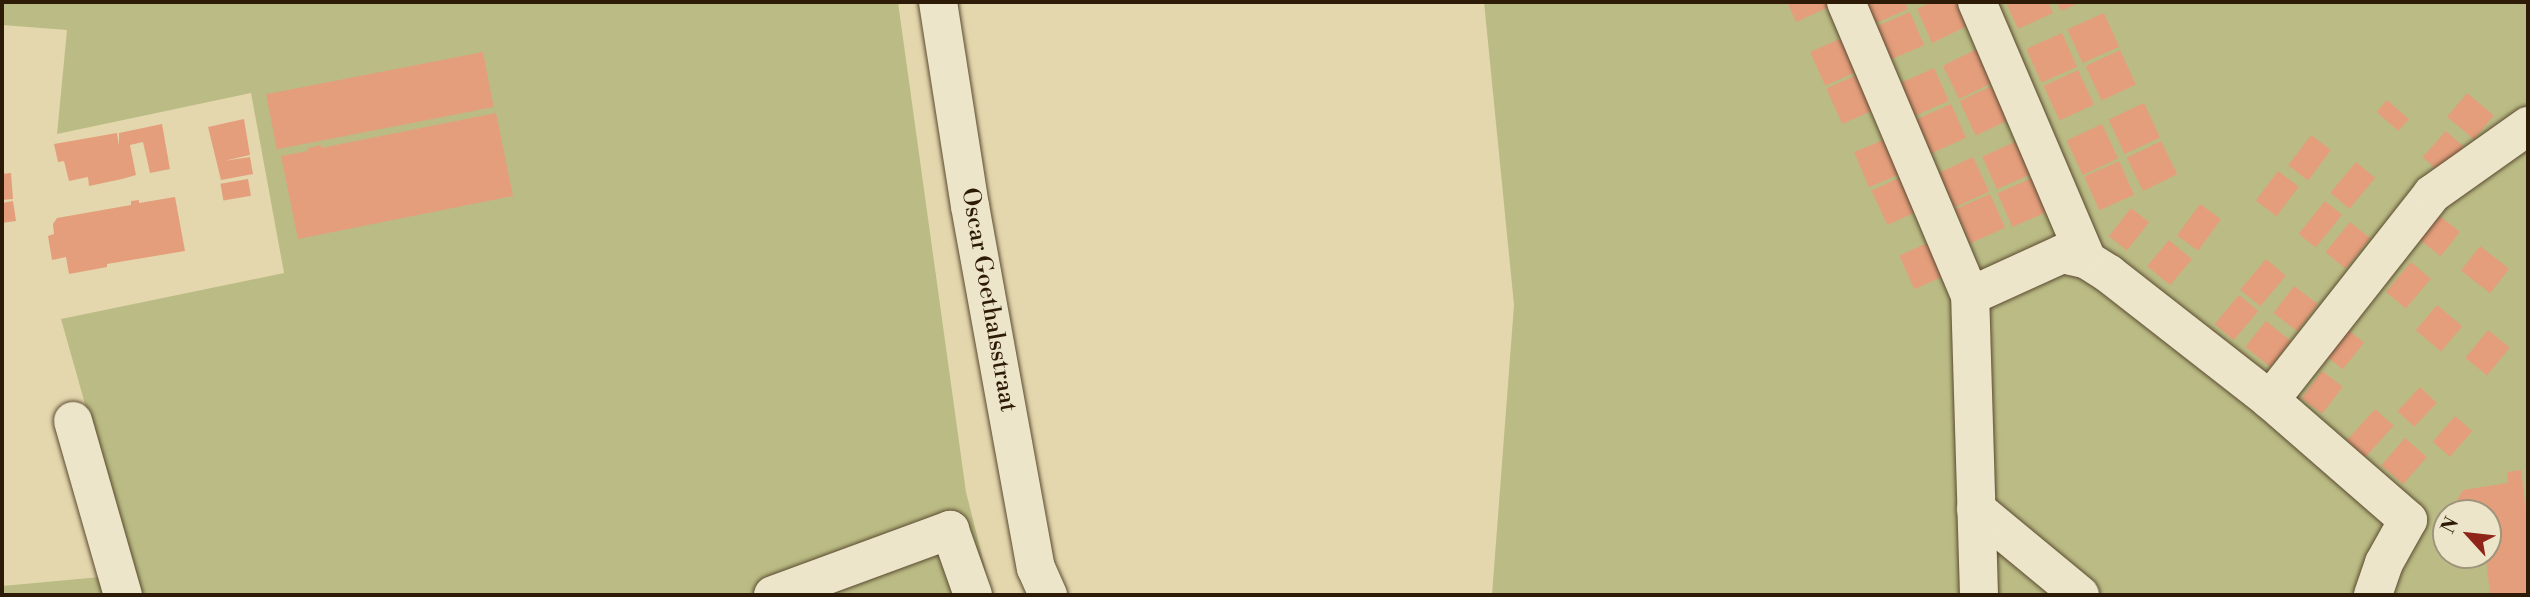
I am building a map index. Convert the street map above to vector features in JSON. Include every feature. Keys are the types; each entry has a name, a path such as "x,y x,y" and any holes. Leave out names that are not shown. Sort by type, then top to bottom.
{"street":[{"name":"Oscar Goethalsstraat","path":"938,2 970,206 1036,568 1048,595"},
{"path":"1846,2 1970,296 1979,595"},
{"path":"1977,2 2087,260"},
{"path":"2270,400 2432,194 2528,126"},
{"path":"1970,296 2062,254 2087,260 2109,274 2270,400 2408,520 2381,584"},
{"path":"73,421 123,595"},
{"path":"1976,509 2080,595"},
{"path":"773,595 950,530 973,595"}],"green space":[{"path":"2,2 898,2 966,492 992,595 2,595 2,586 133,574 61,319 284,273 251,93 57,134 67,30 2,25"},
{"path":"1484,2 2528,2 2528,595 1492,595 1514,305"}],"building":[{"path":"1787,2 1829,2 1831,6 1796,22"},
{"path":"1862,2 1905,2 1908,9 1872,25"},
{"path":"1932,2 1956,2 1967,26 1932,43 1917,9"},
{"path":"2006,2 2048,2 2053,13 2018,29"},
{"path":"2057,2 2081,2 2061,11"},
{"path":"1910,12 1924,45 1888,60 1874,27"},
{"path":"2104,13 2119,47 2083,63 2067,29"},
{"path":"2062,33 2077,67 2041,83 2026,49"},
{"path":"1844,37 1859,71 1825,86 1810,52"},
{"path":"1977,49 1993,82 1959,99 1943,66"},
{"path":"2120,50 2136,84 2102,100 2086,66"},
{"path":"483,52 494,107 277,149 266,94"},
{"path":"1934,68 1949,101 1914,116 1899,83"},
{"path":"2078,70 2094,104 2060,120 2044,86"},
{"path":"1861,73 1877,109 1842,124 1826,88"},
{"path":"1994,85 2010,119 1976,135 1960,101"},
{"path":"2467,93 2494,115 2474,139 2447,117"},
{"path":"2387,100 2409,119 2398,131 2377,112"},
{"path":"2144,103 2160,137 2125,154 2109,119"},
{"path":"1951,104 1966,138 1930,154 1915,120"},
{"path":"496,113 513,196 298,239 281,156 308,151 308,148 321,145 321,148"},
{"path":"244,119 250,155 224,161 250,157 253,174 221,180 208,127"},
{"path":"162,124 170,169 150,173 143,142 130,145 136,175 122,179 89,186 88,177 69,181 64,161 58,162 54,144 117,133 119,146 119,133"},
{"path":"2102,124 2118,158 2083,175 2067,140"},
{"path":"2446,131 2464,147 2440,173 2423,157"},
{"path":"2311,135 2331,150 2308,180 2288,165"},
{"path":"1890,137 1905,172 1869,187 1854,152"},
{"path":"2017,141 2032,174 1997,189 1982,156"},
{"path":"2161,141 2177,174 2143,191 2127,158"},
{"path":"1973,157 1989,191 1955,207 1939,173"},
{"path":"2119,161 2134,195 2099,210 2084,176"},
{"path":"2356,162 2375,178 2349,209 2330,193"},
{"path":"2278,171 2299,187 2276,216 2256,201"},
{"path":"11,173 13,199 2,200 2,174"},
{"path":"1905,175 1921,209 1888,225 1871,191"},
{"path":"2034,177 2049,211 2013,227 1997,193"},
{"path":"248,179 251,196 223,201 220,184"},
{"path":"1990,194 2005,228 1970,243 1955,209"},
{"path":"175,197 185,251 107,264 107,267 69,274 66,257 52,260 48,236 54,234 53,224 57,218 131,205 131,201 139,200 139,203"},
{"path":"13,201 16,221 2,223 2,203"},
{"path":"2325,201 2342,215 2316,247 2299,234"},
{"path":"2200,204 2221,219 2198,251 2177,236"},
{"path":"2131,208 2149,222 2127,251 2109,236"},
{"path":"2437,214 2460,232 2441,256 2418,238"},
{"path":"2350,222 2370,238 2346,269 2325,252"},
{"path":"1934,240 1949,274 1914,289 1899,255"},
{"path":"2169,240 2192,259 2170,285 2147,266"},
{"path":"2480,246 2509,269 2490,293 2461,270"},
{"path":"2266,259 2286,276 2260,306 2240,290"},
{"path":"2411,262 2431,279 2406,309 2386,292"},
{"path":"2294,286 2318,304 2297,331 2274,313"},
{"path":"2239,295 2258,311 2234,340 2215,324"},
{"path":"2437,305 2462,326 2441,351 2416,330"},
{"path":"2266,321 2291,341 2270,367 2245,347"},
{"path":"2347,329 2364,343 2343,369 2326,355"},
{"path":"2488,330 2510,348 2487,376 2465,358"},
{"path":"2322,371 2343,387 2322,414 2302,398"},
{"path":"2420,387 2437,403 2414,427 2397,411"},
{"path":"2375,409 2394,426 2365,457 2347,440"},
{"path":"2455,416 2472,431 2450,457 2433,442"},
{"path":"2405,438 2427,457 2403,484 2381,465"},
{"path":"2521,470 2528,528 2528,595 2490,595 2487,569 2502,569 2502,499 2458,499 2463,490 2508,483 2507,472"}]}
